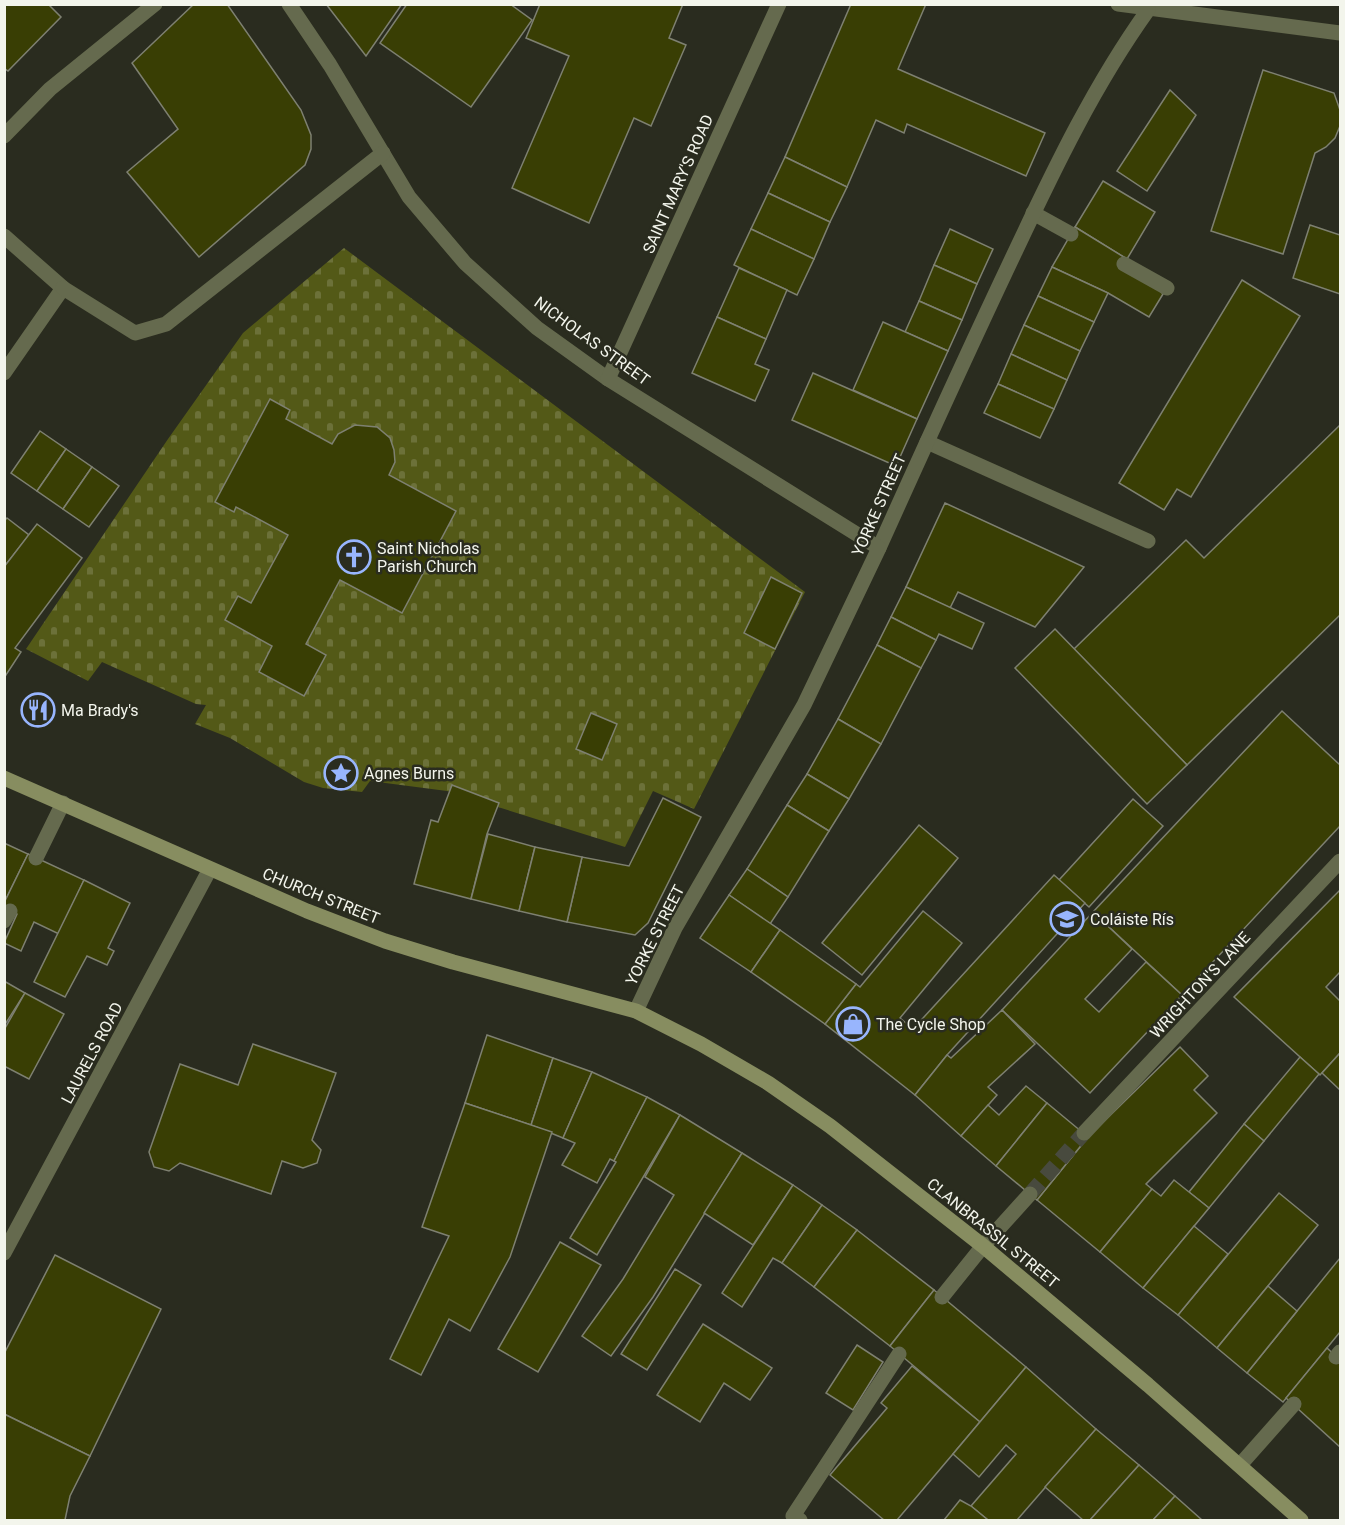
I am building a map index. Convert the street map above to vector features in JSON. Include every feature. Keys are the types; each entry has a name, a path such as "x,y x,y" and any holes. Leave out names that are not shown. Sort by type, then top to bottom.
{"main road":[{"name":"CHURCH STREET","path":"4,778 307,911 385,941 636,1011"},
{"name":"CLANBRASSIL STREET","path":"636,1011 701,1044 768,1083 830,1126 983,1246 1240,1465 1301,1521"}],"street":[{"path":"4,136 50,89 155,4"},
{"name":"NICHOLAS STREET","path":"289,4 330,65 409,197 465,263 537,327 608,378 879,548"},
{"name":"SAINT MARY'S ROAD","path":"608,378 779,4"},
{"path":"1118,4 1148,10 1341,33"},
{"name":"YORKE STREET","path":"636,1011 675,928 804,705 1065,148 1124,43 1148,10"},
{"path":"4,236 63,288 135,333 166,324 383,153"},
{"path":"1033,213 1071,234"},
{"path":"1124,264 1167,288"},
{"path":"4,373 63,288"},
{"path":"927,442 1148,541"},
{"path":"36,858 63,803"},
{"name":"WRIGHTON'S LANE","path":"1084,1133 1341,861"},
{"name":"LAURELS ROAD","path":"4,1252 210,869"},
{"path":"942,1297 983,1246 1030,1194"},
{"path":"800,1521 793,1516 899,1354"},
{"path":"1240,1465 1293,1404"}],"green space":[{"path":"344,248 805,592 694,809 653,791 625,847 447,791 370,781 362,792 323,788 304,782 230,738 195,724 206,705 196,704 102,662 88,681 26,649 168,439 243,333"}],"building":[{"path":"4,4 48,4 61,17 8,71 4,68"},
{"path":"194,4 227,4 301,110 311,135 311,149 305,165 199,257 127,172 178,129 132,63"},
{"path":"326,4 402,4 366,56"},
{"path":"407,4 510,4 532,20 471,107 380,43"},
{"path":"540,4 683,4 669,38 686,45 651,126 634,118 589,223 512,188 569,56 526,38"},
{"path":"851,4 926,4 898,69 1045,133 1026,176 907,124 904,133 876,120 847,187 785,157"},
{"path":"1263,70 1334,93 1340,110 1340,126 1335,138 1315,153 1283,254 1211,231"},
{"path":"1170,90 1196,115 1147,191 1117,171"},
{"path":"785,157 847,187 830,222 768,193"},
{"path":"1103,181 1155,212 1127,259 1075,227"},
{"path":"768,193 830,222 814,259 751,229"},
{"path":"1310,225 1340,235 1340,294 1293,278"},
{"path":"1075,227 1127,259 1163,294 1149,317 1108,293 1052,267"},
{"path":"751,229 814,259 797,295 734,265"},
{"path":"950,229 993,249 977,284 934,265"},
{"path":"934,265 977,284 962,320 919,301"},
{"path":"1052,267 1108,293 1094,322 1038,296"},
{"path":"739,268 787,290 766,339 717,317"},
{"path":"1242,280 1300,316 1191,497 1177,489 1164,510 1119,483"},
{"path":"1038,296 1094,322 1080,351 1024,325"},
{"path":"919,301 962,320 948,351 905,332"},
{"path":"717,317 766,339 755,364 769,370 755,401 692,373"},
{"path":"883,322 948,351 917,419 853,390"},
{"path":"1024,325 1080,351 1067,380 1011,354"},
{"path":"1011,354 1067,380 1054,409 998,384"},
{"path":"813,373 917,419 896,466 792,420"},
{"path":"998,384 1054,409 1040,438 984,413"},
{"name":"Saint Nicholas Parish Church","path":"270,399 290,410 286,419 332,444 338,434 355,425 377,427 390,438 394,450 395,462 389,475 456,511 402,613 340,580 306,644 326,655 304,696 259,672 272,646 225,620 238,596 251,603 288,535 236,507 234,512 215,502"},
{"path":"1340,425 1340,615 1187,765 1074,649 1186,540 1204,558"},
{"path":"40,431 66,449 37,491 11,473"},
{"path":"66,449 92,467 63,509 37,491"},
{"path":"92,467 119,486 89,527 63,509"},
{"path":"945,503 1084,567 1035,627 958,592 950,608 906,587"},
{"path":"7,518 29,535 4,567 4,521"},
{"path":"37,524 82,558 15,648 21,652 4,678 4,567"},
{"path":"771,577 802,593 775,649 744,633"},
{"path":"906,587 984,623 972,649 939,634 936,640 891,617"},
{"path":"891,617 936,640 921,668 877,645"},
{"path":"1055,629 1187,765 1147,804 1015,668"},
{"path":"877,645 921,668 881,744 838,719"},
{"path":"1282,711 1340,765 1340,826 1182,995 1093,912"},
{"path":"591,713 617,724 602,760 576,749"},
{"path":"838,719 881,744 849,799 807,774"},
{"path":"807,774 849,799 829,831 787,805"},
{"path":"452,785 499,803 487,834 471,899 414,884 431,820 438,822"},
{"path":"663,798 701,817 648,923 635,935 567,922 582,857 629,866"},
{"path":"1133,799 1163,826 1089,907 1059,880"},
{"path":"787,805 829,831 788,897 747,869"},
{"path":"919,825 958,858 862,975 822,943"},
{"path":"488,834 535,847 519,911 471,899"},
{"path":"4,843 28,854 4,903"},
{"path":"535,847 582,857 567,922 519,911"},
{"path":"28,854 84,880 59,934 34,922 21,951 4,943 17,914 4,908 4,903"},
{"path":"747,869 788,897 770,924 729,895"},
{"path":"1054,875 1085,903 947,1055 915,1095 825,1024 856,984 860,987 923,911 962,943 900,1018 913,1029"},
{"path":"84,880 130,903 108,948 114,951 107,965 87,956 65,997 34,982"},
{"path":"1340,890 1340,972 1326,987 1340,1001 1340,1053 1320,1075 1234,997"},
{"path":"729,895 780,930 751,972 700,938"},
{"path":"1093,912 1132,949 1085,999 1099,1012 1146,962 1182,995 1090,1093 1002,1010"},
{"path":"780,930 856,984 825,1024 751,972"},
{"path":"4,981 25,993 4,1026"},
{"path":"25,993 64,1014 29,1079 4,1066 4,1030"},
{"path":"1002,1010 1035,1044 988,1087 997,1095 961,1136 915,1095 947,1055 951,1058"},
{"path":"487,1035 553,1058 531,1125 465,1103"},
{"path":"253,1044 336,1073 312,1140 321,1150 317,1163 303,1168 282,1161 271,1194 180,1163 169,1171 154,1167 149,1152 180,1064 238,1085"},
{"path":"1180,1047 1208,1076 1194,1090 1217,1113 1146,1184 1152,1189 1100,1252 1037,1200 1088,1137"},
{"path":"1340,1053 1340,1090 1322,1073"},
{"path":"1300,1057 1319,1074 1264,1141 1244,1124"},
{"path":"553,1058 592,1072 563,1138 531,1125"},
{"path":"592,1072 647,1097 614,1161 610,1159 597,1183 562,1165 575,1143 563,1138"},
{"path":"1026,1086 1047,1103 996,1166 961,1136 988,1105 999,1115"},
{"path":"647,1097 680,1115 597,1255 570,1238 616,1162 614,1161"},
{"path":"465,1103 552,1132 510,1257 470,1331 449,1319 421,1375 390,1359 449,1236 422,1227"},
{"path":"1047,1103 1088,1137 1037,1200 996,1166"},
{"path":"680,1115 742,1153 653,1297 611,1356 582,1336 623,1279 674,1195 645,1177"},
{"path":"1244,1124 1264,1141 1209,1208 1189,1192"},
{"path":"742,1153 793,1185 753,1245 704,1213"},
{"path":"1174,1180 1209,1208 1143,1288 1100,1252 1152,1189 1161,1196"},
{"path":"793,1185 822,1205 782,1263 773,1258 742,1307 722,1293"},
{"path":"1279,1193 1318,1225 1217,1348 1178,1315"},
{"path":"822,1205 857,1230 814,1287 782,1263"},
{"path":"1194,1226 1228,1254 1178,1315 1143,1288"},
{"path":"857,1230 934,1290 890,1346 814,1287"},
{"path":"560,1242 601,1265 538,1372 498,1349"},
{"path":"55,1255 161,1309 90,1456 4,1414 4,1354"},
{"path":"1340,1258 1340,1332 1283,1402 1247,1373"},
{"path":"675,1269 701,1285 647,1370 621,1354"},
{"path":"1268,1286 1297,1311 1247,1373 1217,1348"},
{"path":"934,1290 1026,1367 980,1422 890,1346"},
{"path":"703,1324 772,1368 750,1400 724,1383 700,1422 657,1395"},
{"path":"857,1345 883,1362 853,1410 826,1393"},
{"path":"1327,1348 1340,1360 1340,1447 1286,1398"},
{"path":"912,1366 980,1422 897,1520 884,1520 830,1475 887,1408 881,1403"},
{"path":"1026,1367 1096,1429 1017,1520 988,1520 971,1506 1016,1454 1006,1445 979,1477 953,1454"},
{"path":"4,1414 90,1456 70,1496 65,1520 4,1520"},
{"path":"1096,1429 1139,1465 1090,1520 1083,1520 1045,1487"},
{"path":"1139,1465 1175,1496 1153,1520 1090,1520"},
{"path":"1175,1496 1202,1520 1153,1520"},
{"path":"960,1500 971,1506 988,1520 944,1520"}],"tunnel":[{"path":"1030,1194 1084,1133"}],"place":[{"name":"Saint Nicholas Parish Church","path":"354,557"},
{"name":"Ma Brady's","path":"38,710"},
{"name":"Agnes Burns","path":"341,773"},
{"name":"Coláiste Rís","path":"1067,919"},
{"name":"The Cycle Shop","path":"853,1024"}]}
